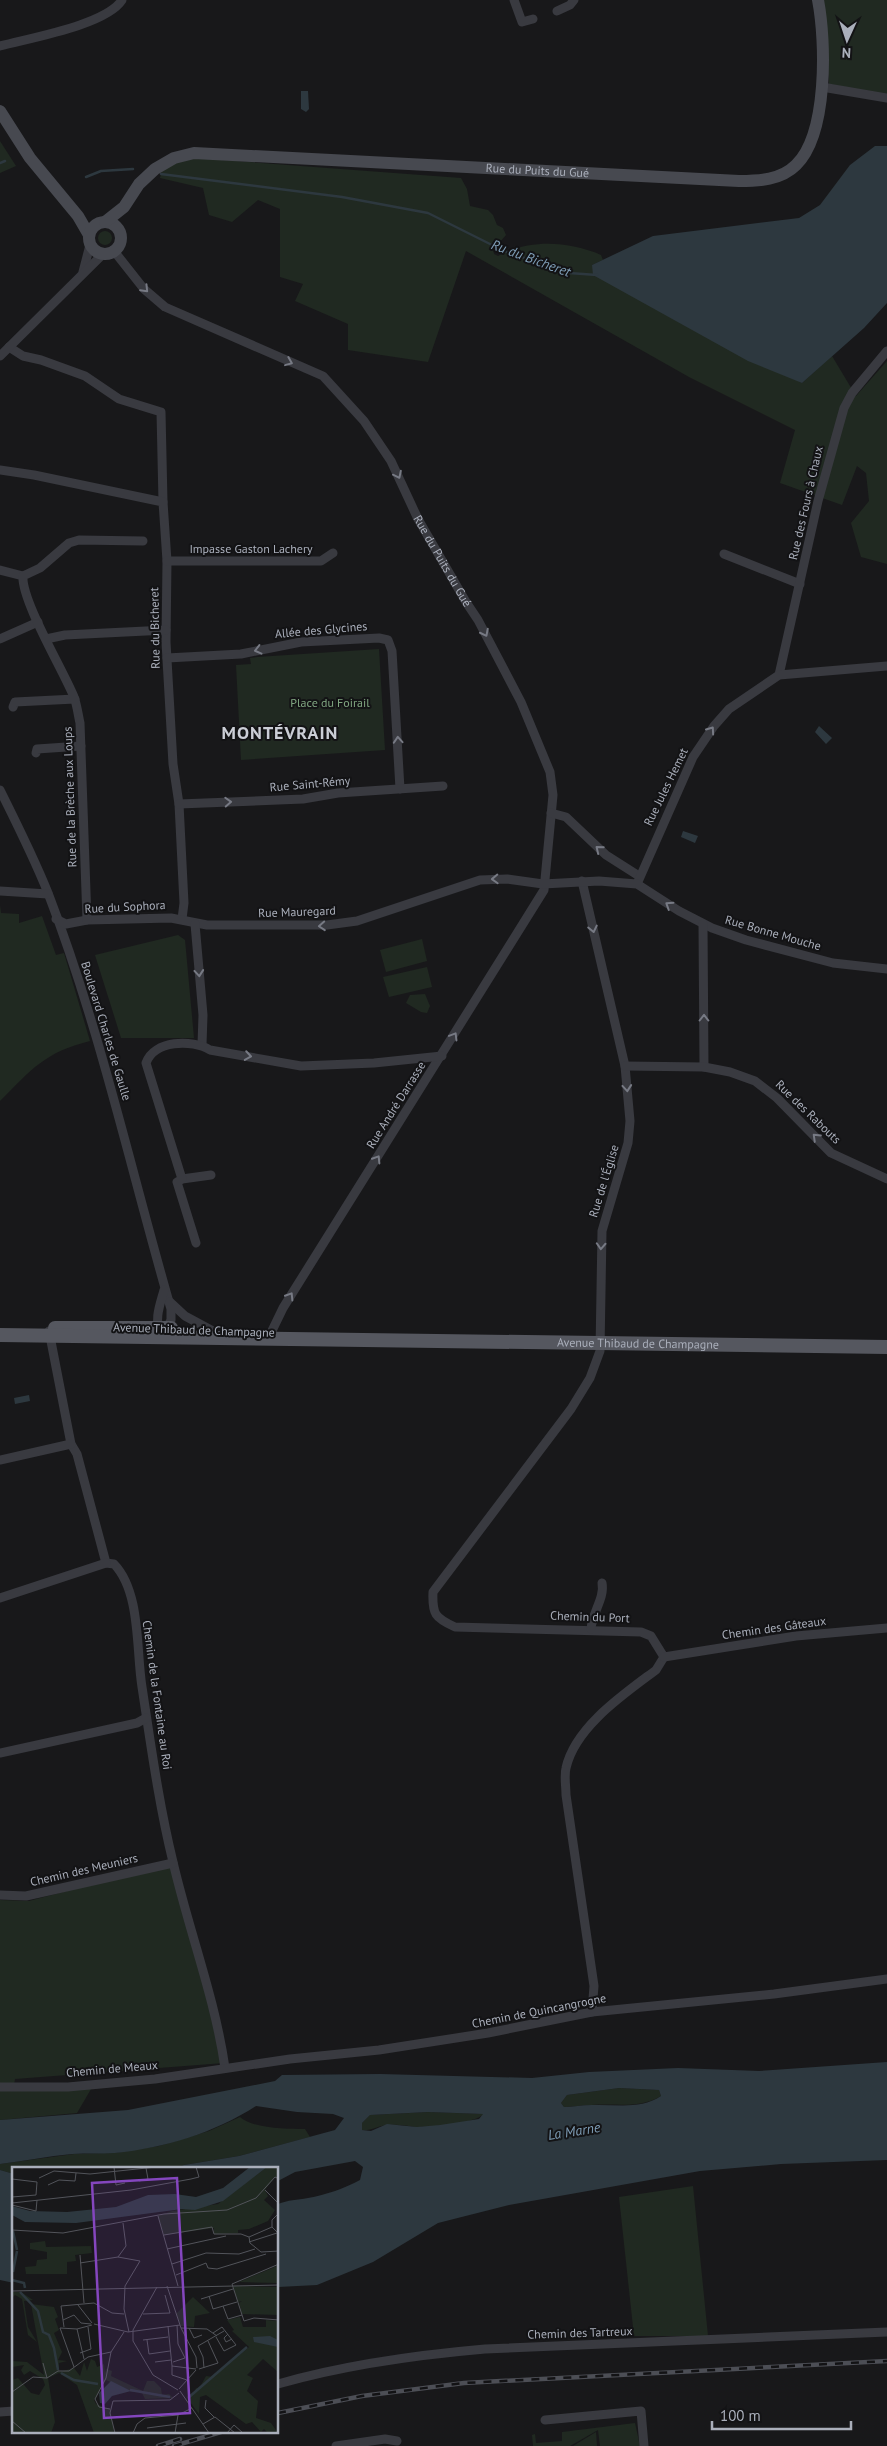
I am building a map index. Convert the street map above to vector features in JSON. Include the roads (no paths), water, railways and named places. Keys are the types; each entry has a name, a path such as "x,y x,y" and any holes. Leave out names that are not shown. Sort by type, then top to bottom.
{"main road":[{"name":"Rue du Puits du Gué","path":"102,223 124,207 139,184 156,169 174,158 194,153 756,181 786,173 796,166 807,153 813,137 822,87 823,49 818,0"},
{"path":"0,111 40,171 78,216 95,252 109,253 121,240 119,231 114,225 78,216"},
{"name":"Rue du Puits du Gué","path":"119,231 124,207"},
{"path":"89,240 92,228 102,223"},
{"name":"Avenue Thibaud de Champagne","path":"0,1333 211,1330 270,1336"},
{"name":"Avenue Thibaud de Champagne","path":"163,1331 389,1340 887,1347"}],"street":[{"path":"0,46 87,23 118,6 122,0"},
{"path":"514,0 522,22 533,19"},
{"path":"556,10 570,5 574,0"},
{"path":"822,87 887,98"},
{"path":"84,272 89,240"},
{"path":"0,356 84,272 109,253"},
{"name":"Rue du Puits du Gué","path":"109,253 144,289 165,307 323,376 364,421 391,461 418,519 478,620 521,702 550,772 553,788 543,884"},
{"name":"Rue du Bicheret","path":"9,347 23,356 41,360 85,376 119,399 161,412 163,502 167,561 167,658 173,764 179,804 184,903 182,919"},
{"name":"Rue des Fours à Chaux","path":"779,675 818,501 844,408 852,393 887,351"},
{"path":"0,470 34,474 163,502"},
{"path":"0,570 23,576 40,568 69,543 79,540 144,541"},
{"name":"Impasse Gaston Lachery","path":"167,561 320,561 333,554"},
{"path":"724,554 800,584"},
{"name":"Rue de la Brèche aux Loups","path":"23,576 22,583 74,699 80,723 87,920"},
{"path":"0,639 38,622"},
{"path":"46,639 66,635 166,630"},
{"name":"Allée des Glycines","path":"167,658 241,654 301,642 379,638 388,640 392,651 400,789"},
{"path":"779,675 887,666"},
{"name":"Rue Jules Hemet","path":"638,880 693,757 714,726 729,709 779,675"},
{"path":"13,707 15,702 74,699"},
{"path":"36,753 37,749 81,746"},
{"name":"Rue Saint-Rémy","path":"179,804 303,799 338,793 444,786"},
{"name":"Boulevard Charles de Gaulle","path":"0,790 48,894 125,1135 171,1309 163,1331"},
{"name":"Rue Bonne Mouche","path":"551,813 566,817 606,855 638,880 679,912 703,924 746,940 790,953 834,963 887,969"},
{"name":"Rue Mauregard","path":"195,924 327,925 361,920 477,881 507,879 543,884"},
{"path":"543,884 638,880"},
{"name":"Rue de l'Église","path":"582,881 625,1066 630,1121 628,1143 602,1231 601,1342"},
{"name":"Rue André Darrasse","path":"270,1336 283,1308 544,890 543,884"},
{"path":"0,891 48,894"},
{"name":"Rue du Sophora","path":"56,919 66,924 87,920 171,918 182,919 195,924"},
{"path":"195,924 203,1015 202,1045"},
{"path":"703,924 704,1067"},
{"path":"182,1179 146,1063 149,1054 160,1046 202,1045 210,1050 301,1066 374,1064 442,1056"},
{"name":"Rue des Rabouts","path":"625,1066 704,1067 730,1072 755,1081 777,1098 831,1153 887,1179"},
{"path":"196,1244 178,1182 182,1179 211,1175"},
{"name":"Boulevard Charles de Gaulle","path":"163,1331 164,1288"},
{"name":"Boulevard Charles de Gaulle","path":"169,1301 185,1316 211,1330"},
{"path":"0,1598 106,1563 77,1454 71,1444 49,1332"},
{"name":"Chemin du Port","path":"601,1342 597,1362 571,1409 433,1592 433,1610 437,1616 455,1626 641,1632 651,1636 664,1657"},
{"path":"0,1460 71,1444"},
{"name":"Chemin de la Fontaine au Roi","path":"106,1563 114,1564 122,1573 130,1598 138,1632 140,1675 150,1748 173,1863 191,1925 225,2068"},
{"path":"591,1630 593,1614 604,1591 602,1583"},
{"name":"Chemin des Gâteaux","path":"664,1657 796,1636 887,1628"},
{"path":"592,2012 594,1986 566,1795 566,1768 573,1749 585,1730 656,1670 664,1657"},
{"path":"0,1753 137,1723 146,1718"},
{"name":"Chemin des Meuniers","path":"0,1895 26,1896 173,1863"},
{"name":"Chemin de Quincangrogne","path":"225,2068 379,2050 488,2033 592,2012 774,1994 887,1978"},
{"name":"Chemin de Meaux","path":"0,2088 68,2086 155,2079 225,2068"},
{"name":"Chemin des Tartreux","path":"279,2384 320,2373 444,2353 485,2349 887,2332"},
{"path":"545,2420 641,2411 644,2446"},
{"path":"336,2446 384,2440 397,2441"}],"water":[{"path":"301,91 308,91 309,109 306,112 301,109"},
{"path":"875,146 887,146 887,303 864,328 802,383 748,361 593,275 592,265 653,236 799,218 820,205 850,165"},
{"path":"819,726 832,738 826,744 815,732"},
{"path":"683,831 698,836 695,843 681,837"},
{"path":"29,1395 30,1401 15,1404 14,1398"},
{"name":"La Marne","path":"887,2062 887,2160 781,2164 700,2171 509,2205 438,2223 373,2262 317,2285 279,2287 279,2204 322,2195 348,2186 360,2180 363,2167 355,2161 295,2172 279,2180 279,2167 179,2167 239,2156 335,2130 344,2118 333,2114 297,2112 256,2106 223,2124 171,2143 134,2151 63,2155 0,2164 0,2120 128,2110 275,2081 282,2075 380,2074 532,2078 589,2072 678,2068 759,2071","holes":["619,2088 659,2090 661,2096 636,2105 564,2107 561,2103 567,2095","428,2112 483,2114 479,2119 440,2125 417,2127 387,2124 371,2131 362,2130 362,2123 370,2115"]},
{"path":"0,2170 12,2173 12,2283 0,2280"}],"waterway":[{"name":"Ru du Bicheret","path":"0,163 5,161"},
{"name":"Ru du Bicheret","path":"86,177 101,171 133,169"},
{"name":"Ru du Bicheret","path":"161,174 342,197 428,213 504,251 569,273 597,275"}],"railway":[{"path":"279,2413 362,2396 464,2383 887,2361"},
{"path":"174,2446 214,2434"},
{"path":"158,2446 180,2439"}],"district":[{"name":"MONTÉVRAIN","path":"280,733"}],"park label":[{"name":"Place du Foirail","path":"330,703"}]}
